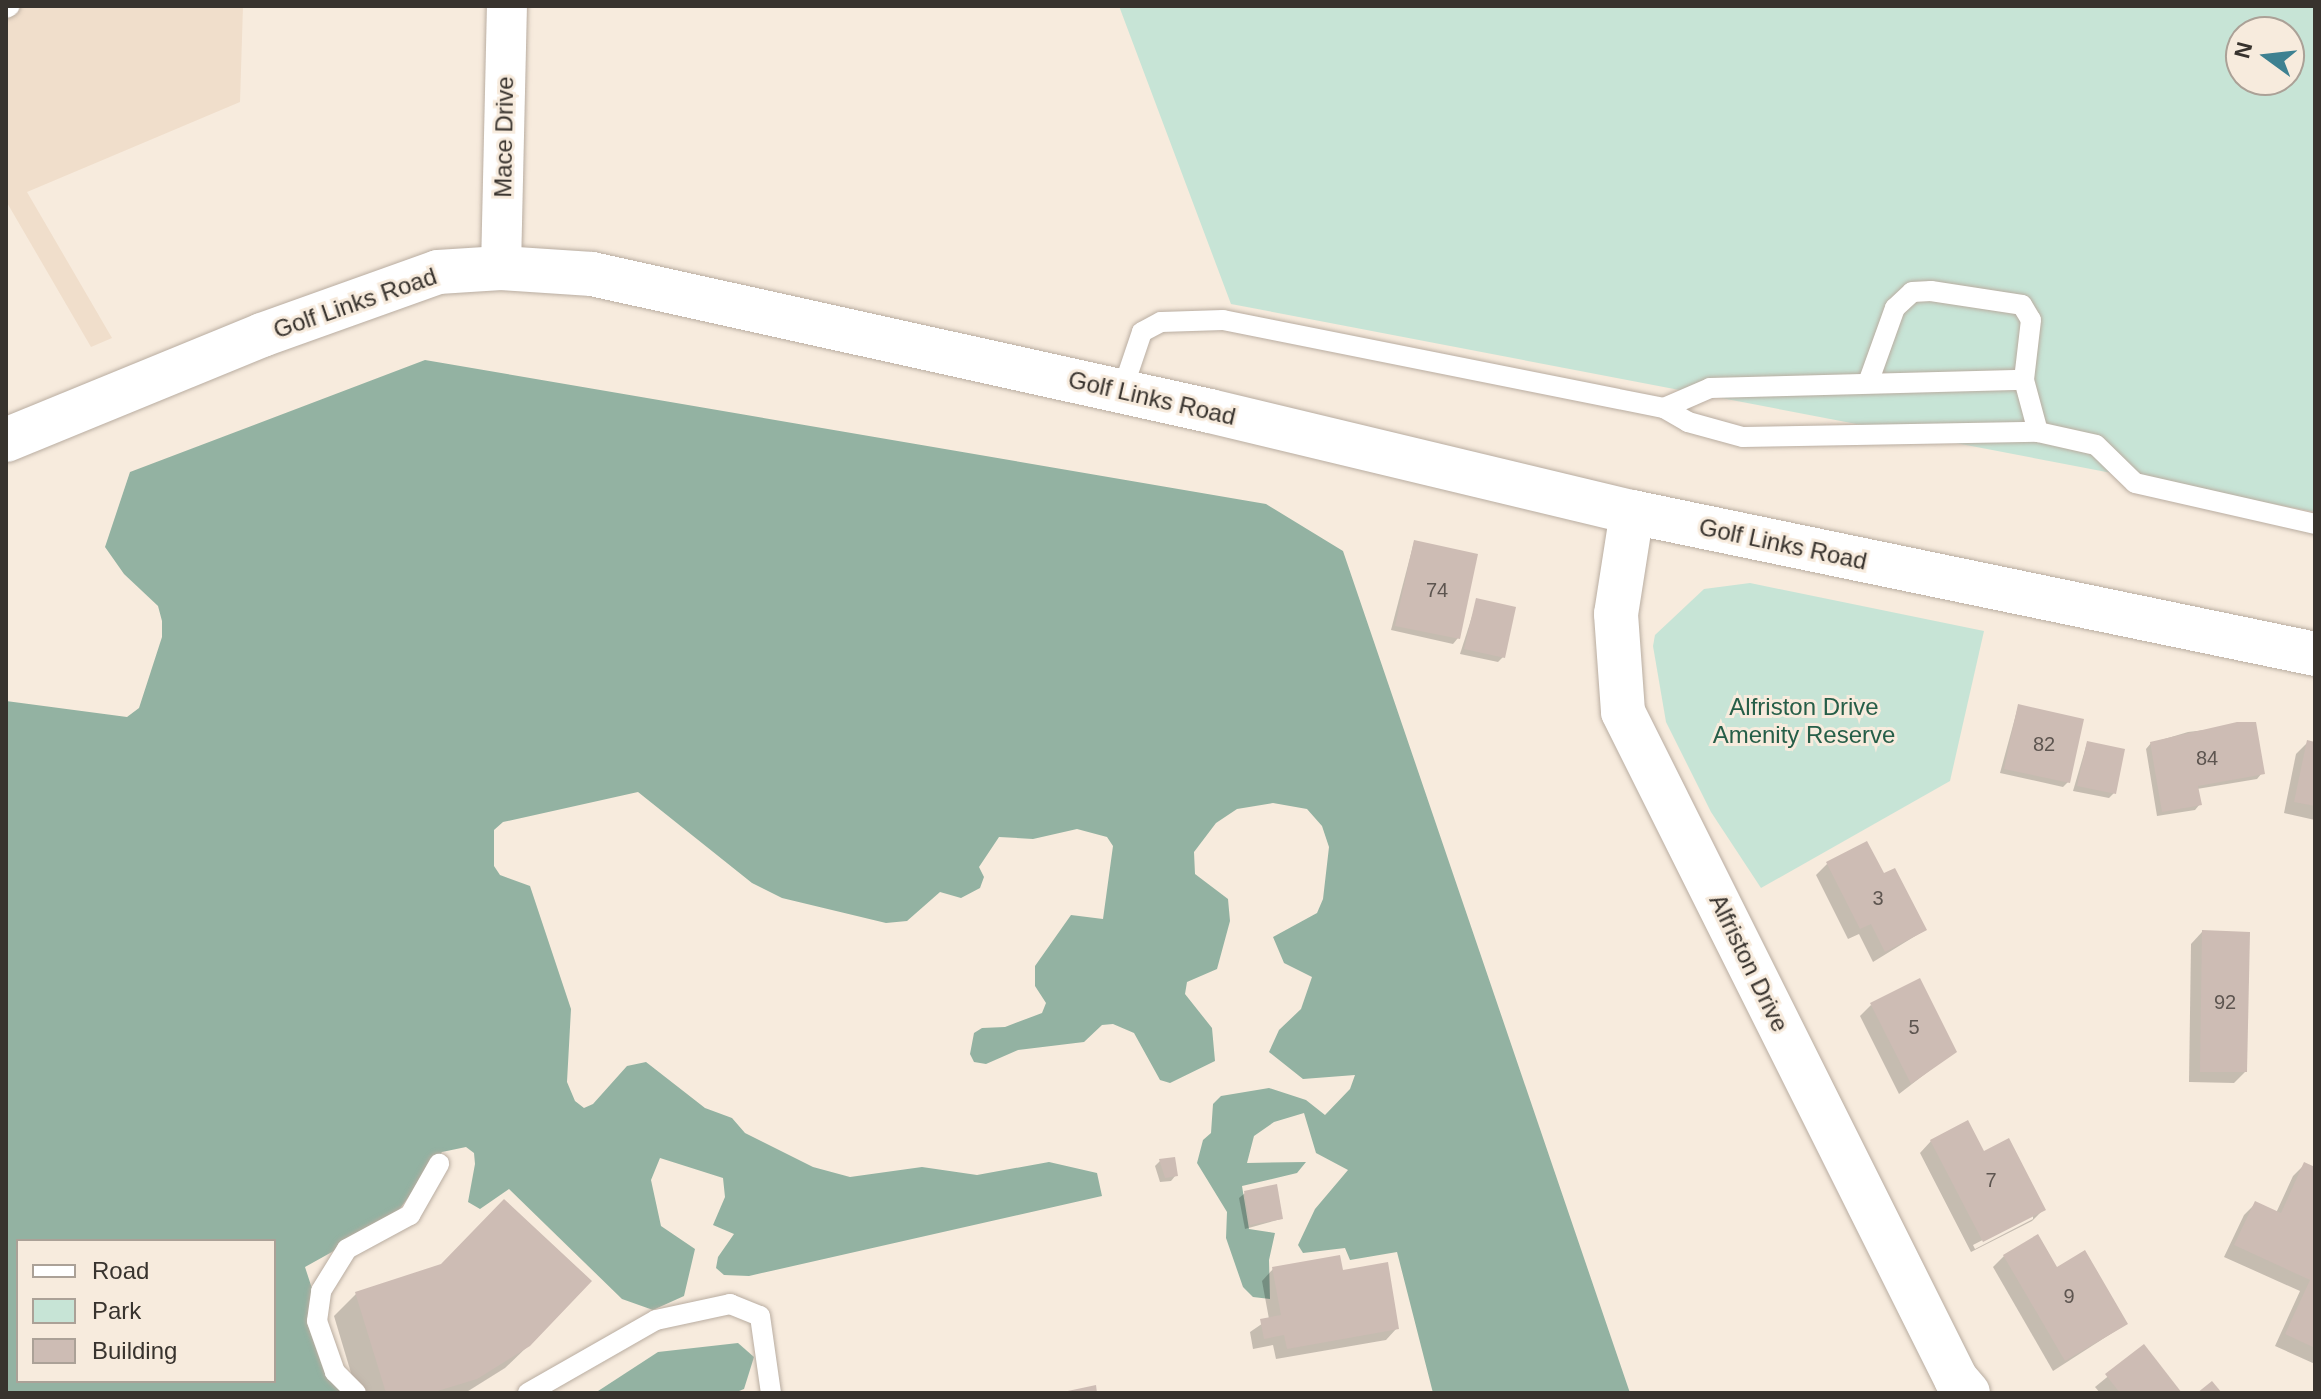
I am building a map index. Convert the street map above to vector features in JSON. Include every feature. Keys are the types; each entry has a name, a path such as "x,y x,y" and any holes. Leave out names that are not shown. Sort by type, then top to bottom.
{"main road":[{"name":"Golf Links Road","path":"6,440 351,301 438,272 501,268 592,274 690,293 1122,391 1632,512 2315,654"},
{"name":"Alfriston Drive","path":"1632,512 1616,614 1623,712 1949,1365 1968,1393"}],"street":[{"name":"Mace Drive","path":"501,268 507,6"}],"lane":[{"path":"1868,383 1895,308 1912,292 1931,291 2022,305 2031,320 2024,380 2038,432"},
{"path":"1122,391 1142,332 1161,322 1194,318 1664,408 1715,431 1775,441 2038,432 2096,445 2135,483 2315,524"},
{"path":"1664,408 1710,388 2024,380"},
{"path":"356,1393 335,1372 317,1321 321,1291 347,1249 410,1215 439,1164"},
{"path":"528,1393 656,1320 730,1304 760,1316 771,1393"}],"shaded area":[{"path":"6,6 243,6 240,102 27,192 112,338 91,347 6,201"}],"green space":[{"path":"1119,6 2315,6 2315,512 1231,304"},
{"path":"425,360 1266,504 1343,551 1630,1393 1433,1393 1397,1252 1350,1260 1345,1248 1303,1253 1298,1245 1315,1209 1348,1170 1316,1153 1304,1113 1274,1122 1254,1136 1247,1163 1306,1162 1297,1173 1242,1186 1249,1229 1275,1233 1269,1260 1270,1299 1253,1297 1243,1287 1226,1238 1227,1212 1197,1163 1203,1140 1211,1133 1213,1104 1221,1096 1269,1088 1306,1100 1325,1115 1350,1089 1355,1075 1303,1079 1269,1052 1279,1030 1301,1009 1312,977 1284,963 1273,937 1317,913 1323,899 1329,847 1322,826 1307,809 1273,803 1237,809 1216,823 1194,852 1195,874 1228,899 1230,921 1217,969 1187,982 1185,994 1212,1028 1215,1061 1170,1083 1160,1080 1134,1033 1113,1024 1102,1025 1084,1042 1018,1050 986,1064 974,1062 970,1054 974,1033 982,1028 1005,1027 1042,1013 1046,1003 1035,986 1035,966 1071,915 1103,919 1113,846 1107,837 1077,829 1033,839 999,837 979,867 984,877 980,888 961,898 940,892 907,921 886,923 782,898 752,883 638,792 503,822 494,830 494,866 500,875 530,886 571,1009 567,1082 575,1101 584,1108 593,1104 627,1066 646,1062 705,1108 732,1118 745,1133 813,1167 850,1177 922,1167 977,1175 1049,1162 1097,1173 1102,1196 749,1276 724,1275 716,1268 718,1257 734,1234 713,1225 725,1197 723,1178 660,1158 651,1180 661,1226 695,1249 684,1296 653,1310 622,1299 509,1189 480,1209 468,1202 475,1164 474,1153 466,1147 442,1152 393,1218 305,1267 346,1393 6,1393 6,701 127,717 139,708 162,637 162,621 158,606 124,574 105,547 130,472"},
{"name":"Alfriston Drive Amenity Reserve","path":"1750,583 1984,631 1950,781 1761,888 1711,812 1666,722 1653,646 1655,635 1704,589"},
{"path":"738,1343 754,1357 744,1389 734,1393 595,1393 658,1352"}],"building":[{"path":"1414,540 1478,554 1460,639 1395,626"},
{"path":"1476,598 1516,607 1505,658 1464,649"},
{"path":"2018,704 2084,719 2070,783 2004,769"},
{"path":"2237,722 2256,722 2265,774 2198,786 2202,805 2162,812 2150,742"},
{"path":"2307,740 2315,742 2315,806 2294,802"},
{"path":"2087,741 2125,749 2116,794 2077,786"},
{"path":"1867,841 1884,873 1895,868 1927,930 1885,952 1871,924 1860,929 1826,862"},
{"path":"2202,930 2250,932 2247,1072 2200,1072"},
{"path":"1920,978 1957,1052 1911,1084 1870,1003"},
{"path":"1968,1120 1984,1151 2009,1138 2046,1210 1983,1242 1930,1140"},
{"path":"1175,1157 1178,1176 1165,1178 1159,1159"},
{"path":"2304,1162 2315,1167 2315,1348 2285,1334 2310,1280 2234,1245 2255,1201 2281,1213"},
{"path":"1277,1184 1283,1219 1250,1225 1244,1191"},
{"path":"504,1199 592,1281 530,1346 477,1379 431,1393 386,1393 355,1292 441,1264"},
{"path":"2038,1234 2057,1267 2085,1250 2128,1324 2065,1361 2003,1255"},
{"path":"1340,1255 1343,1270 1388,1262 1399,1329 1287,1349 1284,1335 1264,1339 1260,1319 1281,1315 1272,1267"},
{"path":"2144,1344 2182,1393 2120,1393 2105,1374"},
{"path":"2212,1381 2222,1393 2197,1393"},
{"path":"1096,1385 1097,1393 1063,1393 1063,1392"}]}
